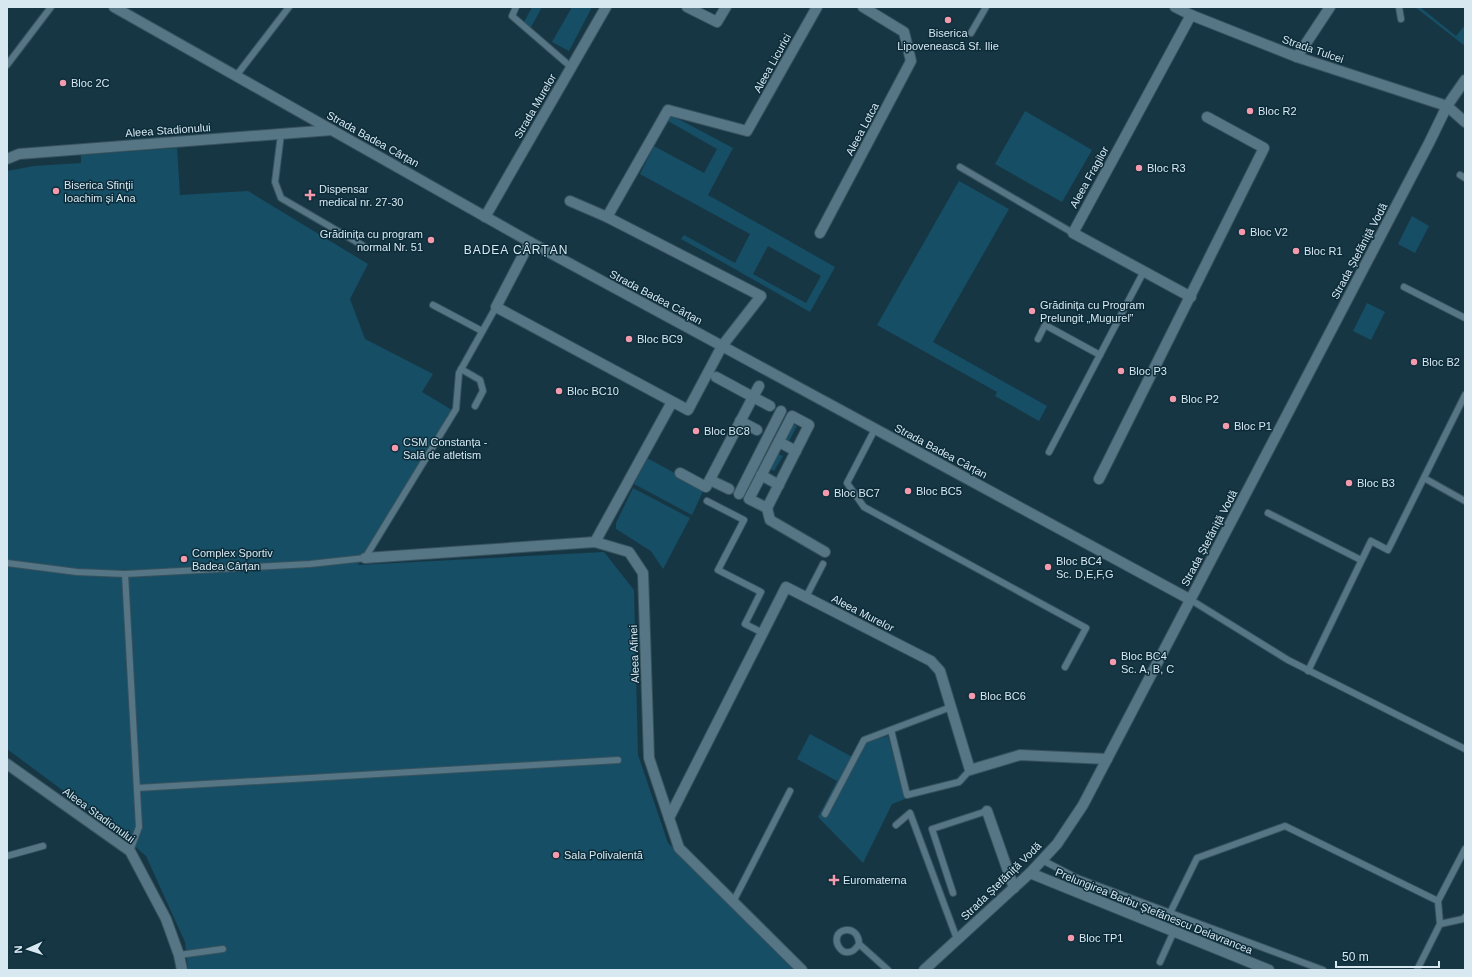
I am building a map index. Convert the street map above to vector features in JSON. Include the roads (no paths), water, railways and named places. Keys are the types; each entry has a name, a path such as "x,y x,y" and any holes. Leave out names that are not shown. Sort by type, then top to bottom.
{"street":[{"name":"Strada Badea Cârțan","path":"114,7 530,242 1191,600"},
{"name":"Strada Murelor","path":"485,216 606,7"},
{"path":"687,7 717,22 726,7"},
{"name":"Aleea Licurici","path":"607,217 668,110 748,131 817,7"},
{"name":"Aleea Lotca","path":"820,234 910,61 904,32 863,7"},
{"name":"Strada Tulcei","path":"1175,7 1191,15 1298,57 1447,106"},
{"path":"1298,57 1330,7"},
{"name":"Aleea Fragilor","path":"1072,233 1191,15"},
{"name":"Strada Ștefăniță Vodă","path":"924,970 1030,873 1057,844 1084,805 1447,106 1465,80"},
{"path":"1447,106 1465,122"},
{"path":"1099,479 1264,148 1207,117"},
{"name":"Aleea Stadionului","path":"7,159 19,154 332,130"},
{"path":"530,242 496,307 688,410 722,346 761,296 607,217 570,201"},
{"path":"1072,233 1191,296"},
{"path":"716,377 770,406"},
{"path":"680,473 706,487 759,386"},
{"path":"595,542 672,402"},
{"path":"739,494 781,411"},
{"path":"767,508 749,499 792,416 809,425 767,508 770,520 825,552"},
{"path":"740,421 757,430"},
{"path":"779,442 796,450"},
{"path":"761,475 779,485"},
{"path":"710,480 729,489"},
{"name":"Aleea Afinei","path":"365,558 595,542 629,552 643,573 649,758 679,848 802,970"},
{"name":"Aleea Murelor","path":"669,818 786,587 931,661 940,671 970,770"},
{"path":"970,770 1020,755 1107,759"},
{"name":"Aleea Stadionului","path":"7,764 130,851 166,919 180,955 182,970"},
{"path":"987,811 1014,888"},
{"name":"Prelungirea Barbu Ștefănescu Delavrancea","path":"1030,873 1174,931 1254,967 1269,970"}],"lane":[{"path":"7,65 51,7"},
{"path":"236,76 289,7"},
{"path":"516,7 512,16 571,67"},
{"path":"970,33 986,7"},
{"path":"1399,7 1401,19"},
{"path":"281,134 275,182 281,198 367,248"},
{"path":"960,167 1072,233"},
{"path":"1049,452 1144,271"},
{"path":"1404,287 1465,318"},
{"path":"433,305 482,331"},
{"path":"7,563 77,572 125,574 310,564 365,558 456,409 459,373 496,307"},
{"path":"1038,339 1045,325 1100,355"},
{"path":"461,369 480,380 483,391 475,406"},
{"path":"1308,671 1370,541 1388,550 1465,395"},
{"path":"874,429 847,484 864,507 1086,628 1065,667"},
{"path":"1424,478 1465,501"},
{"path":"707,501 744,520 718,570 761,592 745,624 762,633"},
{"path":"1268,513 1361,560"},
{"path":"806,597 823,564"},
{"path":"125,574 139,827 130,851"},
{"path":"1191,600 1308,671 1465,749"},
{"path":"825,814 864,740 951,707"},
{"path":"891,730 907,795 959,782 970,770"},
{"path":"137,788 618,760"},
{"path":"733,902 790,791"},
{"path":"953,893 932,829 987,811"},
{"path":"896,825 910,813 958,939"},
{"path":"1170,913 1197,858 1284,826 1438,901"},
{"path":"7,856 43,846"},
{"path":"1417,970 1440,924 1438,901 1465,849"},
{"path":"1042,860 1076,878 1323,970"},
{"path":"1440,924 1465,917"},
{"path":"1160,962 1174,931"},
{"path":"859,944 888,970"},
{"path":"180,955 223,949"}],"place":[{"name":"Biserica Lipovenească Sf. Ilie","path":"948,20"},
{"name":"Bloc 2C","path":"63,83"},
{"name":"Bloc R2","path":"1250,111"},
{"name":"Bloc R3","path":"1139,168"},
{"name":"Biserica Sfinții Ioachim și Ana","path":"56,191"},
{"name":"Dispensar medical nr. 27-30","path":"310,195"},
{"name":"Bloc V2","path":"1242,232"},
{"name":"Grădinița cu program normal Nr. 51","path":"431,240"},
{"name":"Bloc R1","path":"1296,251"},
{"name":"Grădinița cu Program Prelungit „Mugurel”","path":"1032,311"},
{"name":"Bloc BC9","path":"629,339"},
{"name":"Bloc B2","path":"1414,362"},
{"name":"Bloc P3","path":"1121,371"},
{"name":"Bloc BC10","path":"559,391"},
{"name":"Bloc P2","path":"1173,399"},
{"name":"Bloc P1","path":"1226,426"},
{"name":"Bloc BC8","path":"696,431"},
{"name":"CSM Constanța - Sală de atletism","path":"395,448"},
{"name":"Bloc B3","path":"1349,483"},
{"name":"Bloc BC5","path":"908,491"},
{"name":"Bloc BC7","path":"826,493"},
{"name":"Complex Sportiv Badea Cârțan","path":"184,559"},
{"name":"Bloc BC4 Sc. D,E,F,G","path":"1048,567"},
{"name":"Bloc BC4 Sc. A, B, C","path":"1113,662"},
{"name":"Bloc BC6","path":"972,696"},
{"name":"Sala Polivalentă","path":"556,855"},
{"name":"Euromaterna","path":"834,880"},
{"name":"Bloc TP1","path":"1071,938"}],"district":[{"name":"BADEA CÂRȚAN","path":"516,250"}]}
